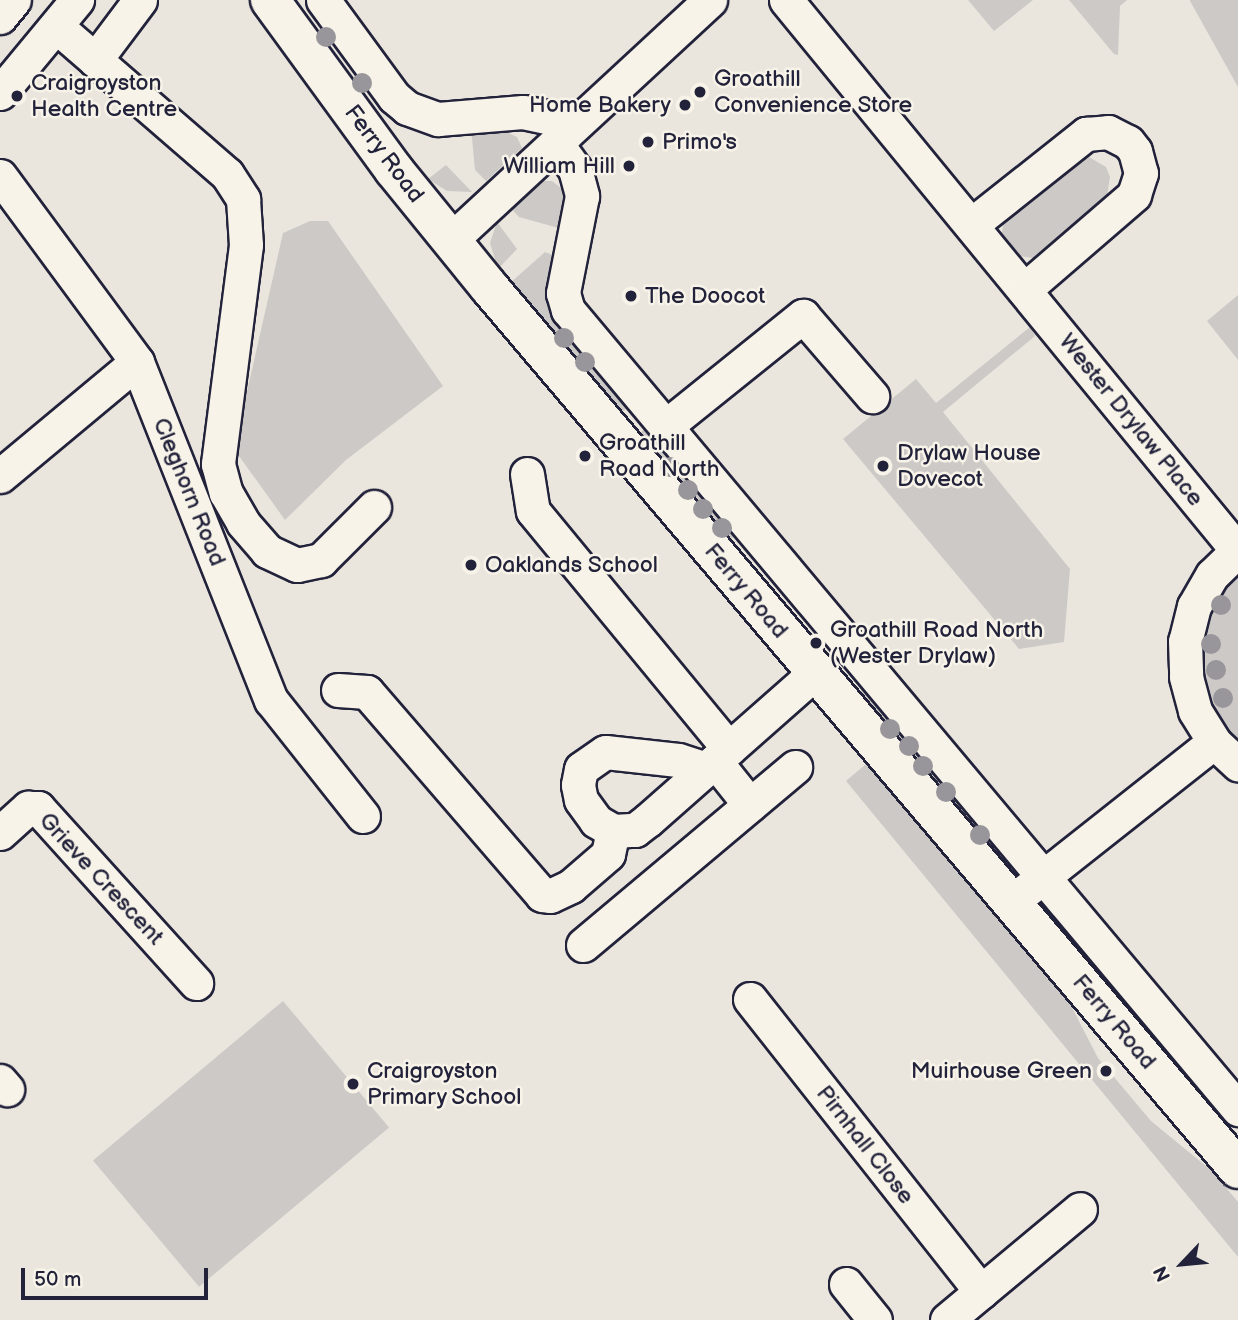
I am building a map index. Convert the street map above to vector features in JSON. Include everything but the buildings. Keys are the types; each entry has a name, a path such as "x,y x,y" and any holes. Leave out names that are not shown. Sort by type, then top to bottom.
{"main road":[{"name":"Ferry Road","path":"270,0 394,170 451,240 815,673 1238,1169"}],"street":[{"path":"0,17 14,0"},
{"path":"0,93 77,0"},
{"path":"95,60 139,0"},
{"name":"Ferry Road","path":"323,0 394,97 407,108 438,119 523,112 552,118 575,169 582,197 564,302 568,310 1041,878 1238,1109"},
{"path":"451,240 710,0"},
{"name":"Wester Drylaw Place","path":"786,0 1238,550 1212,575 1194,606 1185,641 1186,677 1195,711 1214,742 1238,764"},
{"path":"56,26 227,174 243,199 246,245 218,464 226,493 243,523 267,551 297,565 321,560 374,507"},
{"path":"971,225 1086,134 1108,132 1128,142 1135,151 1141,173 1134,195 1024,290"},
{"name":"Cleghorn Road","path":"0,176 137,362 271,700 363,816"},
{"path":"666,426 803,316 872,396"},
{"path":"0,476 137,362"},
{"path":"527,474 533,511 750,805"},
{"path":"717,760 678,760 605,752 582,769 578,785 581,800 596,821 613,831 635,830 676,796 717,760 815,673"},
{"path":"338,690 367,692 542,895 550,896 571,886 608,854 613,831"},
{"path":"1011,902 1214,742"},
{"path":"583,945 795,767"},
{"path":"676,796 710,838"},
{"name":"Grieve Crescent","path":"0,833 28,808 38,808 196,983"},
{"name":"Pirnhall Close","path":"750,999 981,1292"},
{"path":"947,1320 1080,1209"},
{"path":"846,1284 875,1320"}],"shaded area":[{"path":"968,0 1033,0 994,31"},
{"path":"1069,0 1127,0 1120,6 1118,55 1114,54"},
{"path":"1238,0 1238,87 1190,1"},
{"path":"492,125 517,137 522,148 486,181 475,170 471,128"},
{"path":"1089,157 1106,167 1110,177 1107,196 1042,253 1033,258 1013,255 1001,239 1004,219 1078,158"},
{"path":"446,165 472,192 447,191 428,179"},
{"path":"552,181 561,188 565,198 562,229 519,217 510,207 534,185"},
{"path":"310,221 328,221 443,386 346,460 285,520 234,449 283,233"},
{"path":"497,222 517,249 498,269 490,243"},
{"path":"545,252 553,255 548,296 630,405 620,414 510,283"},
{"path":"1238,295 1238,360 1207,321"},
{"path":"1030,327 1035,336 943,412 1070,569 1064,642 1019,649 843,439 916,379 936,403"},
{"path":"647,427 737,534 728,542 638,435"},
{"path":"1238,563 1238,746 1208,708 1197,677 1204,611"},
{"path":"857,679 1002,848 1003,855 998,859 868,709"},
{"path":"866,764 1066,996 1098,1058 1151,1121 1212,1171 1238,1202 1238,1257 846,781"},
{"path":"283,1001 389,1127 199,1287 93,1160"}],"place":[{"name":"Groathill Convenience Store","path":"700,92"},
{"name":"Craigroyston Health Centre","path":"17,96"},
{"name":"Home Bakery","path":"685,105"},
{"name":"Primo's","path":"648,142"},
{"name":"William Hill","path":"629,166"},
{"name":"The Doocot","path":"631,296"},
{"name":"Groathill Road North","path":"585,456"},
{"name":"Drylaw House Dovecot","path":"883,466"},
{"name":"Oaklands School","path":"471,565"},
{"name":"Groathill Road North (Wester Drylaw)","path":"816,643"},
{"name":"Muirhouse Green","path":"1106,1071"},
{"name":"Craigroyston Primary School","path":"353,1084"}]}
